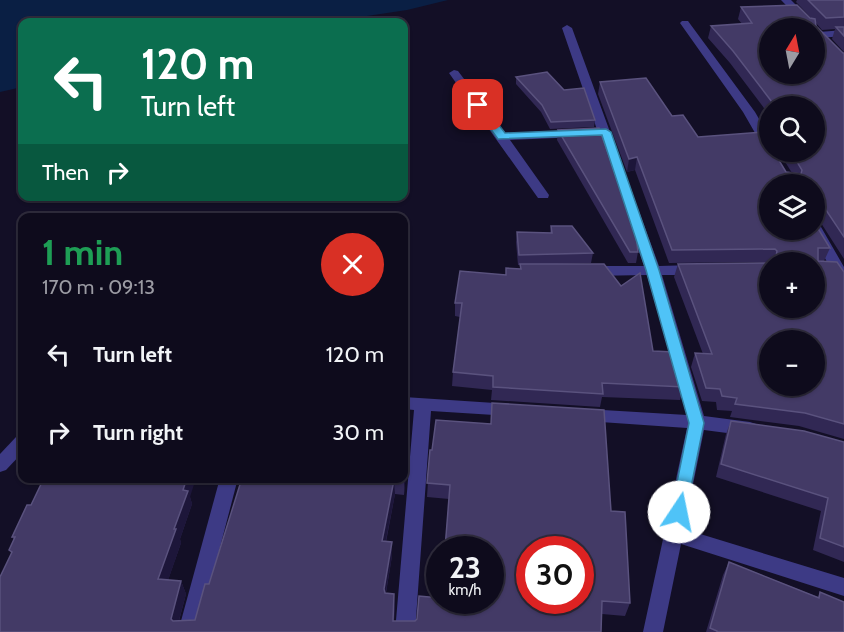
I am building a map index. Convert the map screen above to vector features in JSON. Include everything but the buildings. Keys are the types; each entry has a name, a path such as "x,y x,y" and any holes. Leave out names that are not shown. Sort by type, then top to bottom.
{"street":[{"path":"786,0 803,18"},
{"path":"685,23 759,131"},
{"path":"567,28 606,132 653,270 697,423 653,632"},
{"path":"825,32 844,33"},
{"path":"825,41 828,44"},
{"path":"454,73 543,195"},
{"path":"502,136 606,132"},
{"path":"821,240 838,271"},
{"path":"581,271 711,269"},
{"path":"408,403 530,411"},
{"path":"405,632 423,404"},
{"path":"566,414 697,423 764,431"},
{"path":"0,465 18,446"},
{"path":"188,632 228,483"},
{"path":"675,534 844,587"}],"water":[{"path":"0,0 448,0 407,10 354,18 18,18 18,88 0,92"}],"route":[{"path":"478,105 502,136 606,132 653,270 697,423 679,512"}]}
